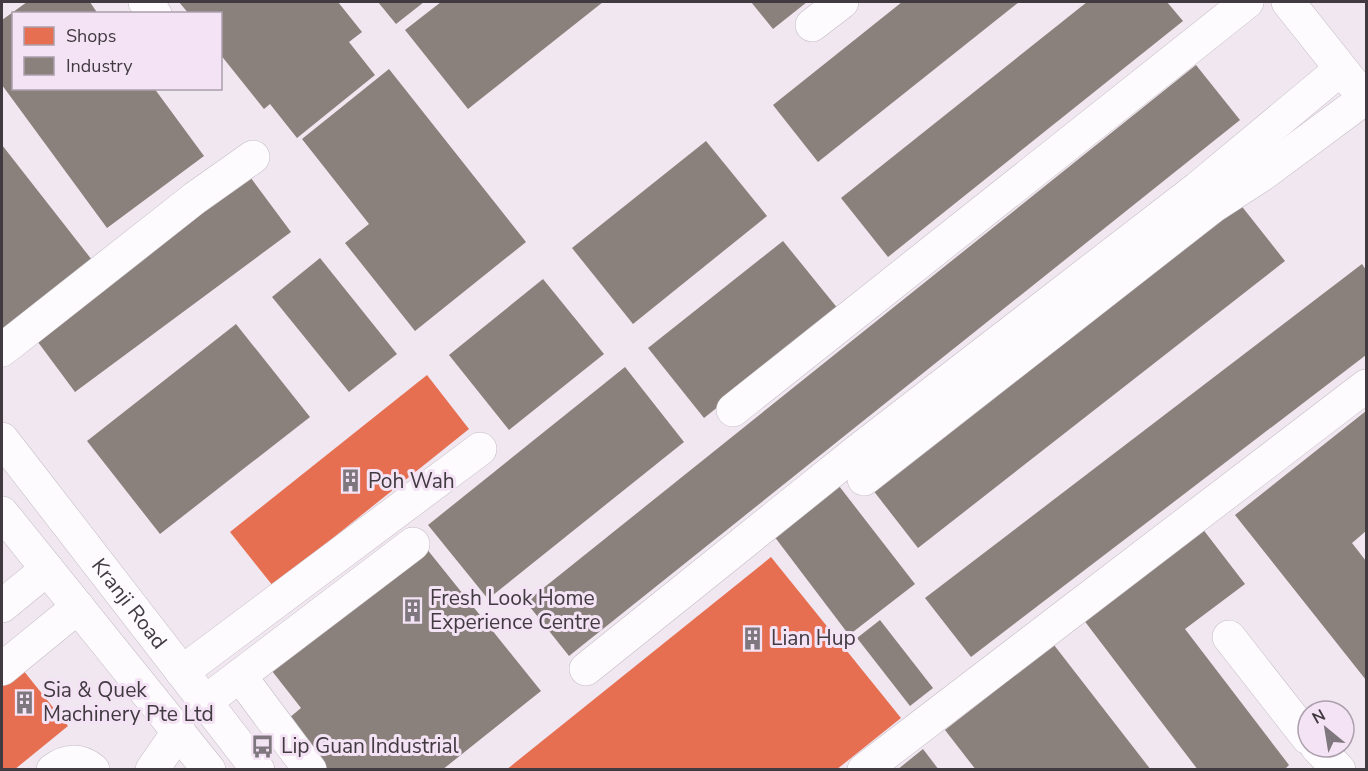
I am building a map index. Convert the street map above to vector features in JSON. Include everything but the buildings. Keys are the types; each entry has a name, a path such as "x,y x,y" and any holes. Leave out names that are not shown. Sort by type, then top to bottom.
{"main road":[{"path":"812,25 842,2"},
{"path":"733,410 1247,2"},
{"path":"1288,2 1359,86"},
{"path":"864,479 1212,207 1260,176 1359,86"},
{"path":"586,669 860,449 1198,188 1359,86"},
{"path":"2,350 195,198 253,157"},
{"path":"864,770 1366,386"},
{"name":"Kranji Road","path":"2,439 258,770"},
{"path":"182,672 480,449"},
{"name":"Kranji Road","path":"2,513 209,770"},
{"path":"205,702 413,544"},
{"path":"2,606 47,569"},
{"path":"2,669 78,607"},
{"path":"1229,637 1296,723"},
{"path":"240,676 310,770"},
{"path":"152,770 179,731"},
{"path":"1328,759 1339,770"},
{"path":"53,770 58,765 69,761 88,765 93,770"}],"place":[{"name":"Poh Wah","path":"350,481"},
{"name":"Fresh Look Home Experience Centre","path":"412,610"},
{"name":"Lian Hup","path":"753,638"},
{"name":"Sia & Quek Machinery Pte Ltd","path":"25,702"},
{"name":"Lip Guan Industrial","path":"263,746"}]}
